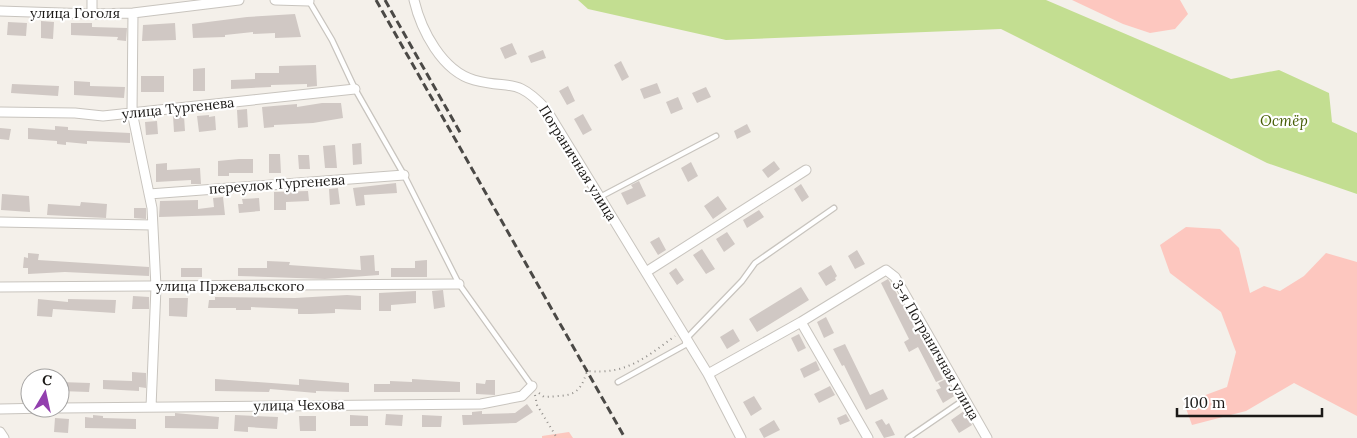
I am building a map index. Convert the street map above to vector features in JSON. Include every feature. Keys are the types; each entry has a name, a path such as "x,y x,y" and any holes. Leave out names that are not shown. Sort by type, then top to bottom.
{"street":[{"path":"92,0 92,14"},
{"name":"улица Гоголя","path":"0,11 92,14 134,13 239,0"},
{"path":"276,0 308,1"},
{"name":"Пограничная улица","path":"414,0 419,21 448,65 460,74 474,80 517,85 532,94 546,109 708,374 741,438"},
{"path":"134,13 132,112 150,194 156,287 151,407"},
{"name":"улица Тургенева","path":"0,112 74,113 103,116 355,89"},
{"path":"646,272 806,170"},
{"name":"переулок Тургенева","path":"150,194 404,175"},
{"path":"0,222 152,226"},
{"name":"3-я Пограничная улица","path":"801,322 881,271 886,270 896,277 987,438"},
{"name":"улица Пржевальского","path":"0,287 459,284"},
{"path":"708,374 801,322 868,438"},
{"name":"улица Чехова","path":"70,408 481,404 522,396 532,386"},
{"path":"0,408 20,408"},
{"path":"0,432 4,438"}],"lane":[{"path":"308,1 332,40 355,89 404,175 459,284 532,386"},
{"path":"599,198 716,136"},
{"path":"618,382 686,345 683,335 742,282 755,262 834,208"},
{"path":"908,438 965,399"}],"path":[{"path":"532,386 544,397 572,395 584,384 587,371 605,372 623,369 683,335"},
{"path":"532,386 537,405 557,438"}],"shaded area":[{"path":"1072,0 1180,0 1188,14 1175,29 1150,33 1123,24"},
{"path":"1186,227 1220,229 1239,248 1250,293 1264,286 1280,291 1304,276 1326,253 1357,262 1357,416 1294,383 1246,411 1192,425 1184,403 1227,387 1236,352 1221,312 1170,273 1160,245"},
{"path":"569,432 573,438 542,438 542,436"}],"water":[{"name":"Остёр","path":"578,0 1046,0 1231,79 1279,70 1329,93 1332,122 1357,133 1357,194 1267,163 1001,29 726,40 588,9"}],"building":[{"path":"295,14 301,37 275,38 275,33 253,34 253,32 225,35 225,37 193,38 192,24 247,17"},
{"path":"41,21 54,22 53,39 41,38"},
{"path":"8,22 27,23 26,36 7,35"},
{"path":"71,23 92,23 92,27 127,28 126,41 117,40 118,37 71,35"},
{"path":"175,23 176,40 142,41 143,25"},
{"path":"512,43 517,54 505,59 500,48"},
{"path":"543,50 546,58 531,63 528,56"},
{"path":"621,61 629,77 622,81 614,65"},
{"path":"316,65 317,86 307,87 307,84 271,85 271,87 231,89 231,80 255,79 255,73 279,73 279,66"},
{"path":"205,68 205,91 193,91 193,69"},
{"path":"141,76 164,76 164,92 141,92"},
{"path":"74,81 90,82 90,86 125,87 124,98 74,95"},
{"path":"657,83 661,93 644,99 640,89"},
{"path":"12,84 59,86 58,96 11,93"},
{"path":"568,86 575,101 567,105 559,91"},
{"path":"706,87 711,97 697,103 692,93"},
{"path":"678,97 683,109 671,114 666,102"},
{"path":"322,103 341,103 343,118 313,123 274,125 274,127 264,128 262,107 297,104 297,107"},
{"path":"247,109 248,127 238,128 237,110"},
{"path":"583,114 592,130 583,135 574,119"},
{"path":"209,115 209,117 215,116 216,130 199,132 197,116"},
{"path":"173,116 184,116 185,131 174,132"},
{"path":"157,121 158,134 146,135 145,122"},
{"path":"747,124 751,132 737,139 734,131"},
{"path":"55,126 68,127 68,130 130,133 130,143 87,141 87,144 66,142 66,145 57,144 57,141 28,139 28,128 55,130"},
{"path":"0,128 11,129 9,140 0,139"},
{"path":"361,143 362,164 353,165 352,144"},
{"path":"335,145 337,168 325,168 323,146"},
{"path":"269,154 280,154 281,173 269,173"},
{"path":"298,155 309,155 310,169 299,169"},
{"path":"253,159 253,173 229,173 229,176 218,176 218,161"},
{"path":"774,161 780,169 768,178 762,170"},
{"path":"691,162 698,176 688,182 681,168"},
{"path":"167,163 167,170 200,168 201,184 191,184 191,180 156,182 156,164"},
{"path":"639,181 646,196 627,205 621,193 633,188 631,185"},
{"path":"396,183 397,193 364,195 365,205 356,206 353,188"},
{"path":"801,184 809,197 802,202 794,189"},
{"path":"338,188 340,204 330,205 329,189"},
{"path":"308,191 309,201 286,202 286,210 274,210 274,192"},
{"path":"2,194 29,196 30,212 1,210"},
{"path":"718,196 727,209 713,219 704,206"},
{"path":"223,197 225,215 159,217 160,201 198,200 198,209 214,207 213,198"},
{"path":"259,198 260,211 239,213 238,204 243,204 242,199"},
{"path":"81,202 107,204 106,218 47,215 48,204 80,206"},
{"path":"134,208 146,208 146,219 134,218"},
{"path":"759,210 764,217 747,228 743,220"},
{"path":"727,232 735,244 724,252 716,239"},
{"path":"659,237 666,250 658,255 650,242"},
{"path":"702,249 715,269 706,274 693,255"},
{"path":"857,250 865,264 855,269 848,256"},
{"path":"28,253 39,254 38,260 149,267 149,276 65,272 28,274 28,268 23,268 24,257 28,258"},
{"path":"374,255 375,271 379,271 379,275 325,279 238,276 238,268 267,268 267,261 290,262 289,265 361,270 360,256"},
{"path":"427,260 427,277 391,277 391,268 415,268 415,261"},
{"path":"831,265 837,276 836,280 826,286 818,273"},
{"path":"181,268 202,268 202,277 181,277"},
{"path":"676,268 684,280 677,285 669,273"},
{"path":"888,279 920,333 943,379 936,382 918,347 909,352 904,342 909,339 881,283"},
{"path":"801,287 809,300 757,332 749,319"},
{"path":"443,290 445,307 434,309 432,291"},
{"path":"416,291 416,303 391,305 391,311 379,311 379,293"},
{"path":"133,296 149,297 149,309 132,309"},
{"path":"361,296 361,310 335,309 335,313 298,314 298,309 251,307 251,310 236,310 236,308 208,308 209,300 215,300 215,297 295,298"},
{"path":"169,298 188,298 187,317 169,316"},
{"path":"38,299 68,302 68,299 116,300 115,313 53,309 52,317 37,316"},
{"path":"826,317 834,333 824,338 817,322"},
{"path":"733,329 740,341 727,349 720,337"},
{"path":"799,334 806,348 798,352 791,338"},
{"path":"845,344 870,395 883,389 888,399 866,410 844,365 842,366 833,349"},
{"path":"816,361 820,370 804,378 800,369"},
{"path":"132,372 146,373 146,388 139,387 139,391 103,389 103,380 132,381"},
{"path":"215,379 299,385 299,379 349,383 349,392 316,391 316,393 270,389 269,392 215,391"},
{"path":"412,379 460,382 460,392 374,392 374,384 390,384 390,381 412,382"},
{"path":"946,379 956,395 943,403 936,390 941,388 938,383"},
{"path":"486,380 495,380 495,395 476,394 476,383 485,384"},
{"path":"70,382 90,383 89,392 70,391"},
{"path":"830,386 835,395 819,403 814,394"},
{"path":"754,396 762,409 751,416 743,402"},
{"path":"527,404 533,412 516,423 463,425 462,415 472,415 472,412 482,411 482,414 515,413"},
{"path":"964,411 972,425 959,433 951,420"},
{"path":"175,413 219,417 218,429 165,428 165,416 175,416"},
{"path":"386,414 403,415 402,426 385,425"},
{"path":"846,414 850,421 840,425 837,418"},
{"path":"93,415 103,416 103,418 136,419 136,429 85,428 85,417 93,418"},
{"path":"235,415 278,417 277,429 248,427 248,432 234,431"},
{"path":"350,415 368,416 368,426 350,426"},
{"path":"422,415 442,416 441,427 422,427"},
{"path":"299,416 316,416 316,431 300,431"},
{"path":"55,418 69,419 68,433 54,432"},
{"path":"882,419 886,425 889,423 895,435 884,438 875,422"},
{"path":"774,420 780,430 764,438 759,429"}],"railway":[{"path":"376,0 625,438"},
{"path":"385,0 461,134"}]}
